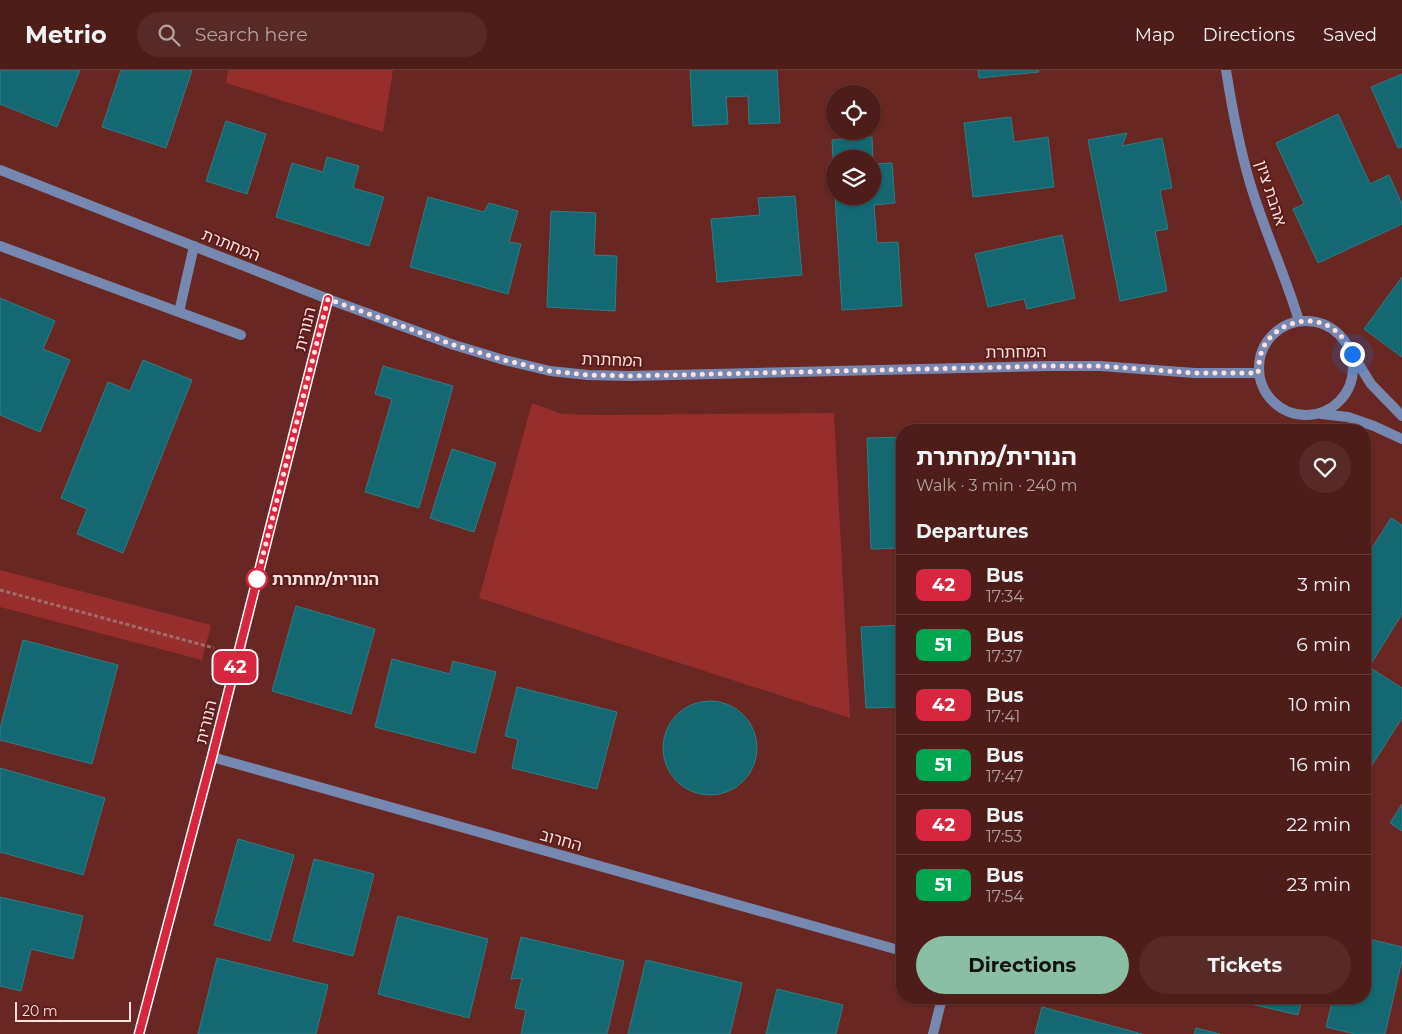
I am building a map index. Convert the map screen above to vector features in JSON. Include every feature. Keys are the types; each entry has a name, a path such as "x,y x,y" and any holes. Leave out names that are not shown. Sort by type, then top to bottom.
{"street":[{"name":"אהבת ציון","path":"1226,70 1234,116 1251,184 1299,321"},
{"name":"המחתרת","path":"0,170 328,299 454,345 550,371 588,375 630,376 1100,366 1195,373 1258,373"},
{"path":"0,246 241,335"},
{"path":"179,312 194,246"},
{"name":"הנורית","path":"139,1034 212,757 328,299"},
{"path":"1368,424 1348,417 1321,414 1305,416 1284,410 1271,400 1263,389 1258,373 1265,344 1277,330 1304,320 1320,322 1335,330 1344,339 1371,384 1402,416"},
{"path":"1321,414 1338,404 1348,391 1354,377 1352,354"},
{"path":"1371,425 1402,439"},
{"name":"החרוב","path":"212,757 896,949"},
{"path":"933,1034 940,1004"}],"path":[{"path":"0,590 238,654"}],"shaded area":[{"path":"228,70 393,70 383,132 226,83"},
{"path":"532,403 562,414 834,413 850,718 479,598"},
{"path":"0,570 211,625 202,660 0,607"}],"building":[{"path":"0,70 80,70 57,127 0,104"},
{"path":"121,70 192,70 166,148 102,127"},
{"path":"690,70 777,70 780,123 749,124 748,96 726,97 728,124 693,126"},
{"path":"978,70 1038,70 1039,72 979,78"},
{"path":"1402,74 1402,147 1398,148 1371,87"},
{"path":"1338,114 1370,184 1389,175 1402,204 1402,224 1318,263 1293,209 1304,204 1276,143"},
{"path":"1011,117 1014,142 1048,137 1054,187 973,197 964,123"},
{"path":"226,121 266,134 247,194 206,181"},
{"path":"1127,133 1122,146 1162,138 1172,188 1160,190 1168,229 1155,231 1167,291 1120,301 1088,140"},
{"path":"832,140 872,140 872,150 833,150"},
{"path":"327,157 359,166 353,188 384,197 369,246 276,217 292,163 323,172"},
{"path":"892,163 895,203 881,204 881,164"},
{"path":"795,196 802,275 717,282 711,219 760,215 758,198"},
{"path":"428,197 484,212 489,203 518,211 509,242 521,244 508,294 410,267"},
{"path":"836,205 874,205 877,243 898,242 902,306 842,310"},
{"path":"551,211 596,213 594,255 617,256 615,311 547,307"},
{"path":"1062,235 1075,298 1027,309 1024,299 988,307 975,254"},
{"path":"1402,277 1402,357 1364,329"},
{"path":"0,298 55,321 43,349 70,360 40,432 0,415"},
{"path":"143,360 192,380 123,553 77,534 87,509 61,498 108,382 130,391"},
{"path":"383,366 453,386 419,508 365,492 392,399 375,394"},
{"path":"896,437 896,548 871,549 867,438"},
{"path":"452,449 496,463 474,532 430,518"},
{"path":"1391,518 1402,525 1402,614 1371,664 1371,550"},
{"path":"296,606 375,629 351,714 272,691"},
{"path":"896,625 896,707 866,708 861,627"},
{"path":"23,640 118,665 92,764 0,740 0,729"},
{"path":"392,659 450,674 453,661 496,672 475,753 375,727"},
{"path":"1371,668 1402,688 1402,718 1371,767"},
{"path":"517,687 617,712 597,789 512,768 518,739 505,736"},
{"path":"710,701 728,705 743,715 753,730 757,748 753,766 743,781 728,791 710,795 692,791 677,781 667,766 663,748 667,730 677,715 692,705"},
{"path":"0,768 105,798 83,875 0,852"},
{"path":"1402,804 1402,831 1390,823"},
{"path":"238,839 294,855 270,941 214,925"},
{"path":"314,859 374,874 353,956 293,941"},
{"path":"0,897 83,916 73,959 31,949 21,991 0,986"},
{"path":"398,916 488,939 469,1018 378,994"},
{"path":"521,937 624,961 607,1034 521,1034 526,1010 515,1008 522,978 511,979"},
{"path":"1371,939 1402,947 1402,960 1385,1034 1355,1034 1326,1027 1332,1004 1371,1004"},
{"path":"217,958 328,985 316,1034 198,1034"},
{"path":"646,960 742,983 730,1034 628,1034"},
{"path":"777,989 843,1005 836,1034 766,1034"},
{"path":"1251,1004 1301,1004 1298,1015"},
{"path":"1042,1007 1142,1034 1035,1034"},
{"path":"1196,1028 1220,1034 1194,1034"}],"bus line":[{"name":"42","path":"139,1034 212,757 328,299"}],"place":[{"name":"הנורית/מחתרת","path":"257,579"}],"route":[{"path":"257,579 328,299 454,345 504,360 550,371 588,375 630,376 1048,366 1100,366 1195,373 1258,373 1265,344 1277,330 1304,320 1320,322 1335,330 1344,339 1352,354"}]}
